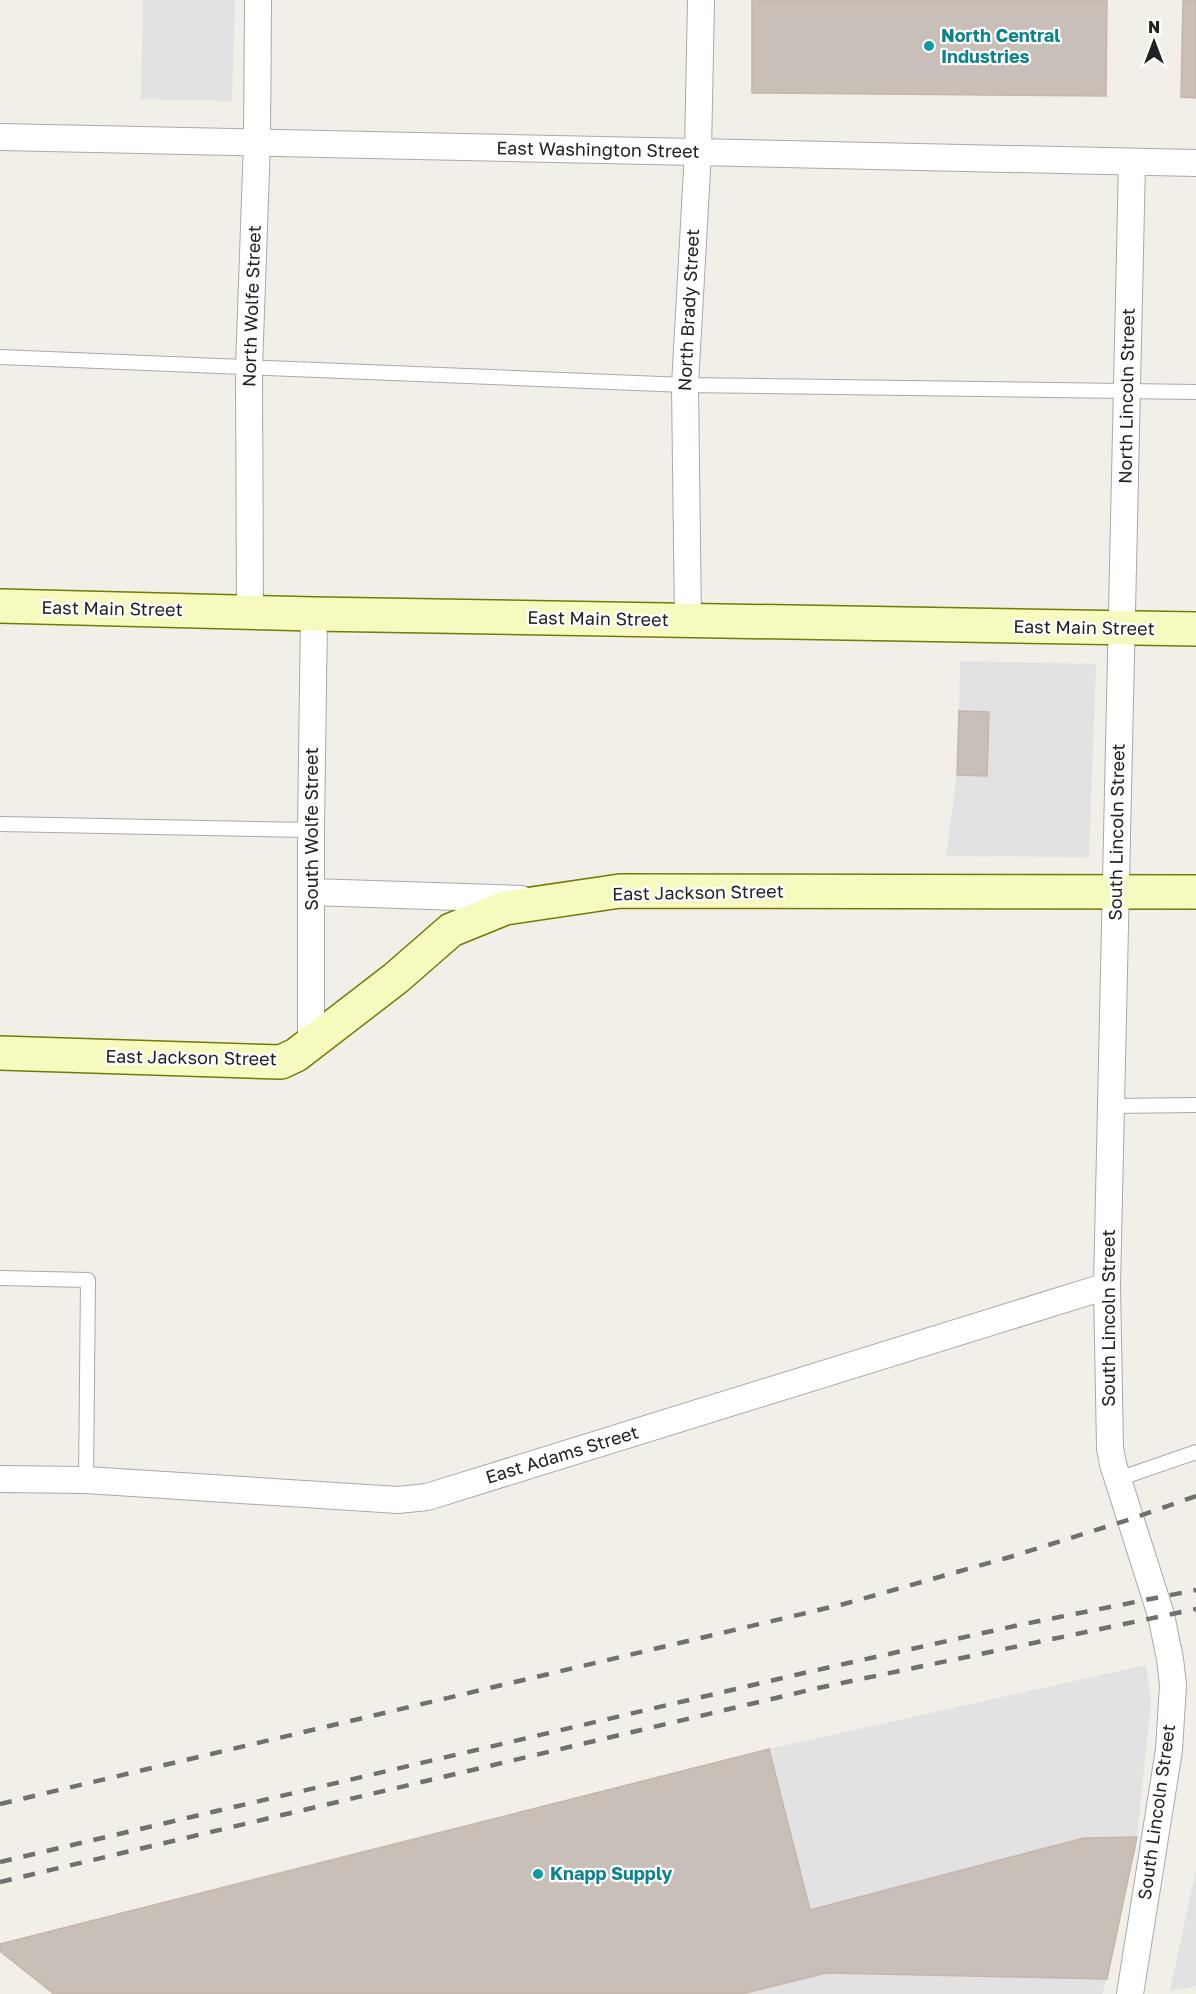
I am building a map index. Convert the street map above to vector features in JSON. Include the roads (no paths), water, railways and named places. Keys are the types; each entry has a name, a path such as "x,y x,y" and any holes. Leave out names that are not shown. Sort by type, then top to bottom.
{"main road":[{"name":"East Main Street","path":"0,606 250,613 1196,629"},
{"name":"East Jackson Street","path":"0,1053 281,1062 296,1055 396,978 452,930 505,908 620,891 1196,892"}],"street":[{"name":"North Wolfe Street","path":"250,613 249,368 257,142 258,0"},
{"name":"North Brady Street","path":"688,621 685,386 698,152 701,0"},
{"name":"East Washington Street","path":"0,137 1196,163"},
{"name":"North Lincoln Street","path":"1122,629 1132,162"},
{"name":"South Wolfe Street","path":"311,1043 314,614"},
{"name":"South Lincoln Street","path":"1122,629 1107,1286 1110,1448 1161,1616 1173,1685 1169,1750 1130,1994"},
{"path":"312,892 557,901"},
{"name":"East Adams Street","path":"0,1479 86,1480 398,1500 427,1497 1107,1286"}],"lane":[{"path":"0,357 685,386 1196,392"},
{"path":"0,824 311,830"},
{"path":"1111,1106 1196,1105"},
{"path":"0,1278 88,1280 86,1480"},
{"path":"1118,1479 1196,1452"}],"railway":[{"path":"0,1804 844,1604 1010,1557 1196,1496"},
{"path":"0,1862 808,1672 1019,1625 1196,1590"},
{"path":"0,1882 818,1688 1196,1609"}],"place":[{"name":"North Central Industries","path":"929,46"},
{"name":"Knapp Supply","path":"538,1874"}]}
